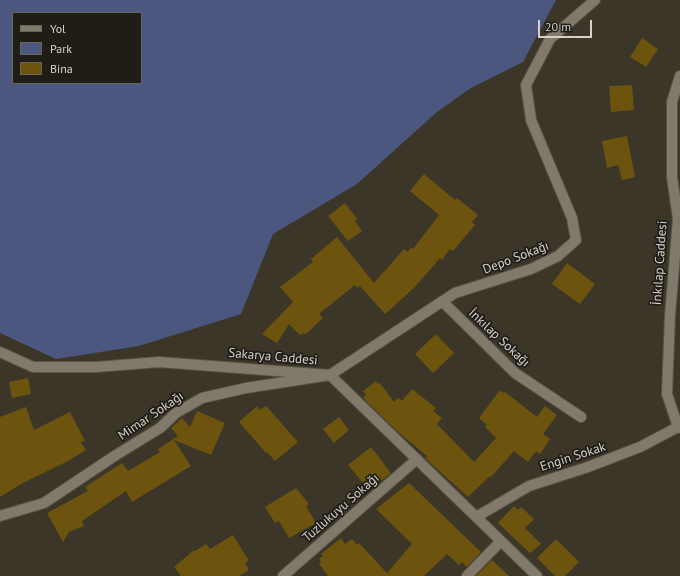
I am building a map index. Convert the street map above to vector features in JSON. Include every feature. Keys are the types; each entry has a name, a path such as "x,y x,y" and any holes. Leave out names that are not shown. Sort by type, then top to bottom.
{"street":[{"name":"Depo Sokağı","path":"330,375 455,293 538,266 558,256 576,240 572,218 531,120 526,85 550,39 595,0"},
{"name":"İnkılap Caddesi","path":"679,427 666,394 670,315 678,219 672,177 672,102 680,76"},
{"name":"İnkılap Sokağı","path":"442,301 515,373 581,417"},
{"name":"Sakarya Caddesi","path":"0,352 33,367 96,367 158,362 330,375 537,576"},
{"name":"Mimar Sokağı","path":"0,516 44,503 116,455 160,428 176,413 202,398 246,388 330,375"},
{"name":"Engin Sokak","path":"476,516 529,486 634,450 679,427"},
{"name":"Tuzlukuyu Sokağı","path":"283,576 417,459"},
{"path":"467,576 501,541"}],"green space":[{"path":"0,0 556,0 523,62 471,88 437,112 357,184 273,234 241,314 139,346 56,359 0,333"}],"building":[{"path":"642,38 658,49 646,67 630,57"},
{"path":"632,85 634,110 611,112 609,86"},
{"path":"627,136 635,177 622,180 618,165 607,168 602,141"},
{"path":"424,174 455,200 457,198 478,215 472,222 475,225 453,251 450,249 442,260 440,258 414,288 385,314 360,286 357,288 355,285 319,314 323,318 306,334 304,333 300,335 289,324 277,343 262,334 293,302 280,287 313,262 311,259 337,237 374,283 404,249 407,252 411,248 413,249 439,215 410,191"},
{"path":"345,203 357,219 355,221 362,231 348,241 328,216"},
{"path":"567,263 595,284 580,304 552,284"},
{"path":"436,334 454,353 433,373 415,354"},
{"path":"28,378 31,394 12,398 9,382"},
{"path":"376,381 378,384 380,383 394,402 398,398 402,401 412,389 436,408 433,411 442,418 437,424 474,462 496,438 485,427 487,425 479,418 500,390 504,393 505,392 537,417 545,406 557,415 543,434 550,439 540,454 536,451 528,462 514,451 491,477 490,476 468,497 425,458 427,456 398,432 363,397 366,395 363,391"},
{"path":"257,406 260,410 266,406 298,442 275,461 239,422"},
{"path":"26,407 34,430 70,412 85,441 81,442 86,450 70,460 23,483 0,497 0,417"},
{"path":"197,411 225,423 211,455 174,440 191,466 132,502 126,491 82,521 84,526 69,532 63,542 47,513 88,491 85,487 122,463 128,471 160,452 158,449 178,436 171,428 182,418 190,427"},
{"path":"339,417 349,430 334,443 323,429"},
{"path":"371,447 391,473 372,488 366,482 364,484 348,465"},
{"path":"409,483 481,552 467,567 462,562 459,565 447,554 424,576 328,576 319,564 321,562 319,559 323,556 321,554 341,538 345,544 352,539 357,545 359,543 387,573 412,544 376,509"},
{"path":"296,488 309,504 306,506 316,523 289,538 279,521 275,523 265,507"},
{"path":"514,506 518,510 521,507 534,519 525,528 541,544 530,553 498,523"},
{"path":"233,535 249,561 245,563 249,570 239,576 181,576 174,567 194,550 195,551 206,544 210,549"},
{"path":"556,539 579,562 565,576 555,576 537,558"},
{"path":"492,560 509,576 476,576"}]}
